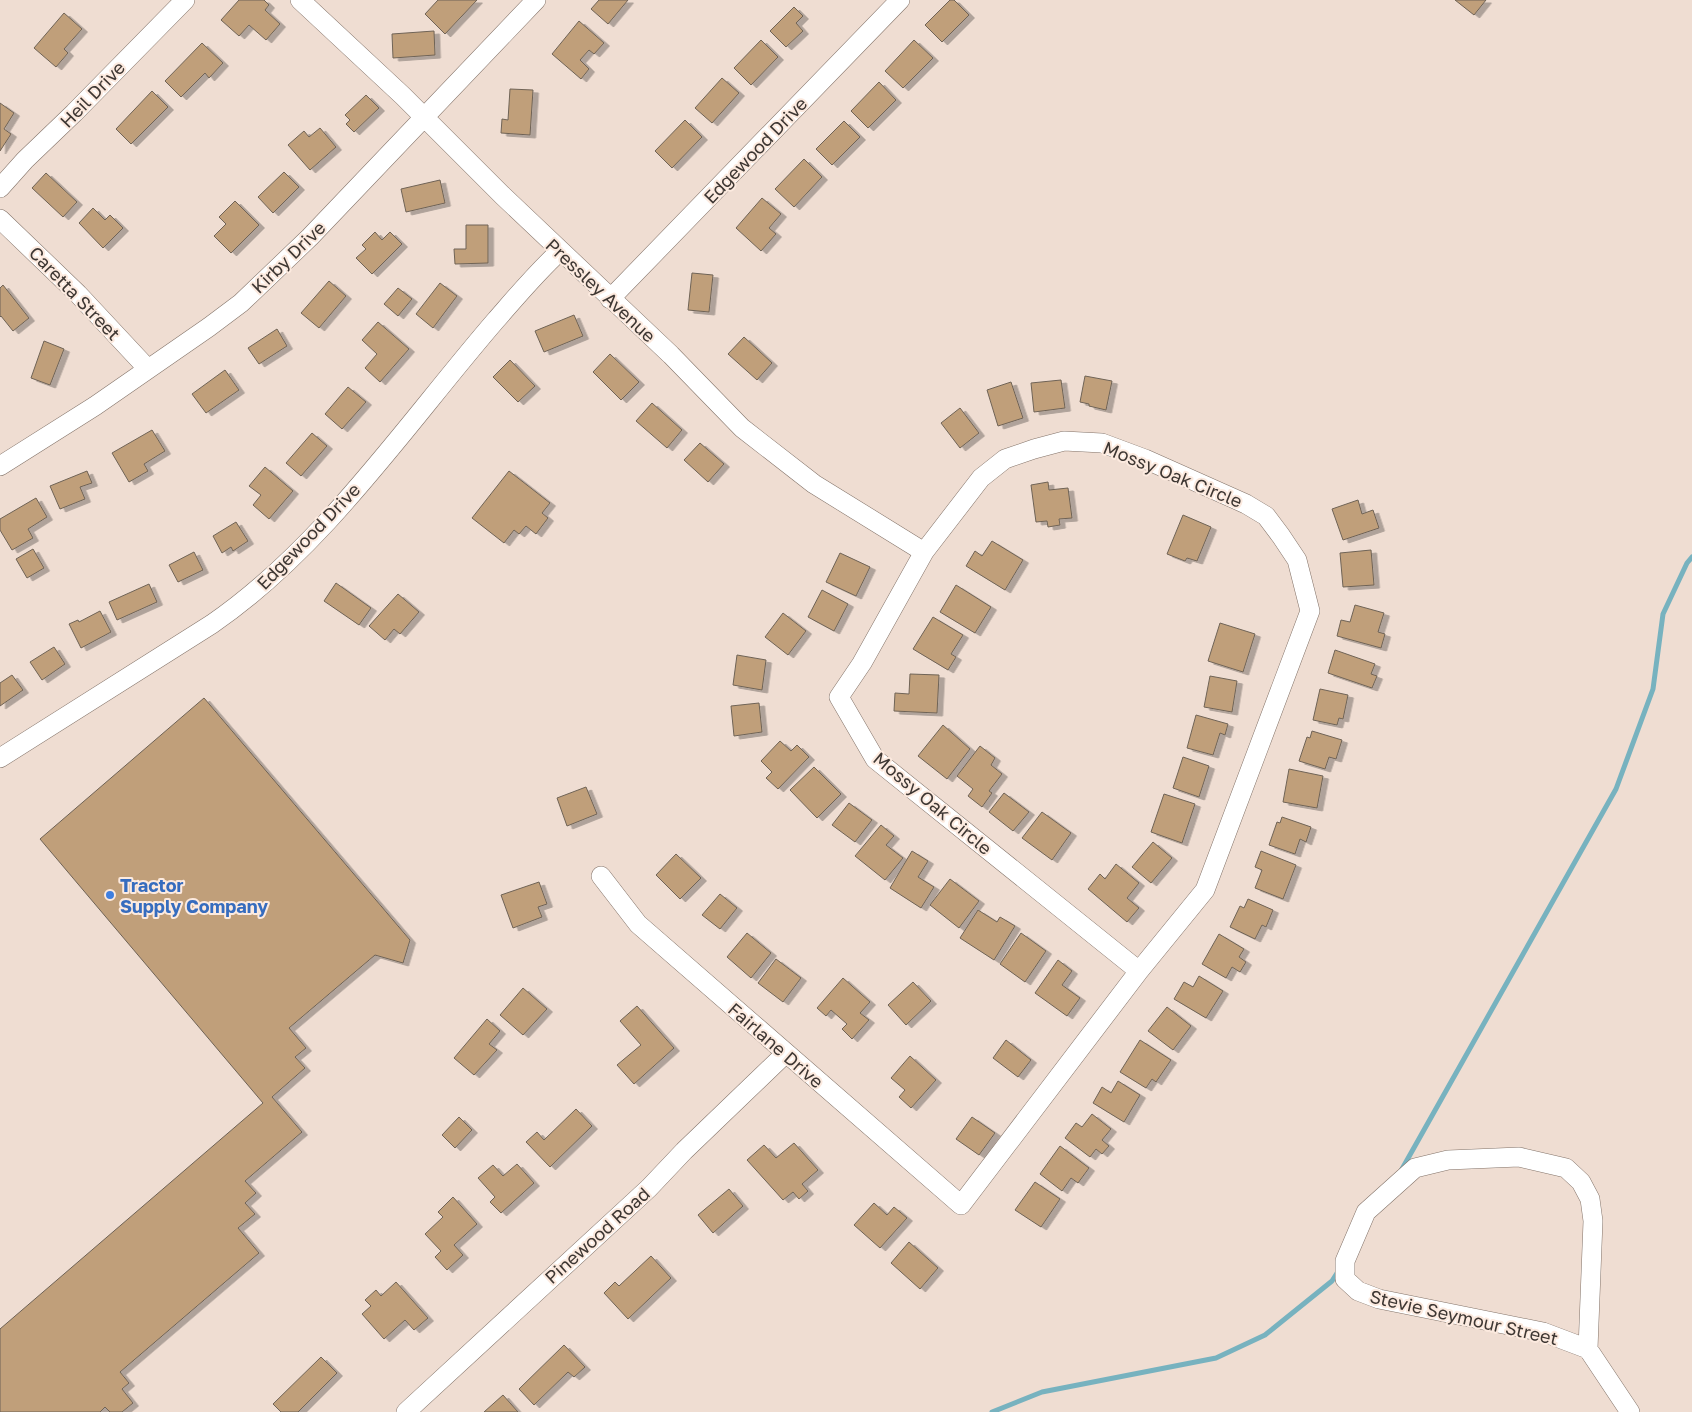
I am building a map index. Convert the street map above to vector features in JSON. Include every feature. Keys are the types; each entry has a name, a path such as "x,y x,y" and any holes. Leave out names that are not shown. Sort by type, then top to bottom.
{"street":[{"name":"Heil Drive","path":"0,188 25,160 185,0"},
{"name":"Pressley Avenue","path":"300,0 424,117 610,299 671,355 742,428 814,484 924,552"},
{"name":"Kirby Drive","path":"0,466 95,406 241,303 310,237 536,0"},
{"name":"Edgewood Drive","path":"610,299 900,0"},
{"name":"Caretta Street","path":"0,219 78,294 148,369"},
{"name":"Edgewood Drive","path":"0,758 217,620 272,577 327,522 457,365 539,270 560,251"},
{"name":"Mossy Oak Circle","path":"961,1205 1139,971 1205,890 1310,611 1296,560 1266,516 1246,504 1145,459 1102,443 1064,441 1005,459 981,478 924,552 862,662 839,697 875,759 1139,971"},
{"name":"Fairlane Drive","path":"601,876 638,924 785,1054 961,1205"},
{"name":"Pinewood Road","path":"406,1412 649,1188 684,1151 785,1054"},
{"name":"Stevie Seymour Street","path":"1519,1157 1566,1168 1581,1182 1590,1199 1593,1221 1588,1350 1543,1332 1379,1299 1358,1291 1345,1279 1345,1260 1366,1212 1415,1168 1448,1160 1519,1157"},
{"path":"1588,1350 1630,1412"}],"building":[{"path":"239,0 264,0 269,5 265,10 280,24 266,40 249,25 239,36 221,20"},
{"path":"438,0 477,0 445,34 425,14"},
{"path":"599,0 628,0 608,24 591,9"},
{"path":"950,0 954,0 969,15 942,42 925,25"},
{"path":"1455,0 1486,0 1474,15"},
{"path":"794,7 803,16 796,23 803,31 786,47 770,31"},
{"path":"64,13 82,29 64,49 68,53 56,67 34,48"},
{"path":"579,21 604,43 594,54 589,50 580,60 589,69 581,79 552,54"},
{"path":"434,31 435,55 393,58 392,34"},
{"path":"761,40 778,57 751,85 734,68"},
{"path":"914,40 933,58 903,88 885,71"},
{"path":"202,43 223,63 209,78 205,73 181,97 165,81"},
{"path":"722,78 739,93 712,123 695,108"},
{"path":"879,82 896,100 868,128 851,111"},
{"path":"510,89 533,90 530,135 501,133 502,119 508,120"},
{"path":"152,91 168,107 131,144 116,129"},
{"path":"366,95 379,108 354,132 346,124 350,120 345,115"},
{"path":"0,103 14,113 4,129 11,134 0,151"},
{"path":"685,120 702,137 672,168 655,151"},
{"path":"844,121 860,137 832,165 816,149"},
{"path":"320,128 336,147 310,170 288,145 304,131 309,137"},
{"path":"804,159 822,177 794,207 775,189"},
{"path":"284,172 299,187 273,213 258,197"},
{"path":"46,173 77,202 63,217 32,188"},
{"path":"440,180 445,203 406,212 401,189"},
{"path":"762,198 781,214 769,228 776,234 761,251 736,228"},
{"path":"235,201 259,225 231,253 214,236 226,224 219,217"},
{"path":"93,208 105,220 110,215 123,228 103,248 79,223"},
{"path":"466,225 488,225 488,263 455,264 454,249 466,249"},
{"path":"375,232 382,240 390,232 402,244 372,274 356,258 366,249 362,245"},
{"path":"692,273 713,275 709,312 688,310"},
{"path":"329,281 346,296 319,328 301,313"},
{"path":"440,283 457,296 433,328 416,314"},
{"path":"3,285 29,318 13,331 0,317 0,288"},
{"path":"398,288 412,299 398,316 384,304"},
{"path":"574,315 583,336 544,352 535,331"},
{"path":"378,322 409,349 380,382 365,368 377,354 362,340"},
{"path":"277,329 287,346 259,364 248,348"},
{"path":"744,337 772,363 757,380 728,354"},
{"path":"44,341 64,349 50,385 31,378"},
{"path":"610,354 639,382 621,400 593,372"},
{"path":"510,360 535,386 518,402 493,377"},
{"path":"225,370 239,390 206,413 192,394"},
{"path":"1085,376 1112,381 1106,410 1080,402"},
{"path":"1061,380 1065,408 1034,412 1031,383"},
{"path":"1011,382 1023,418 998,426 987,390"},
{"path":"348,387 366,402 342,429 325,414"},
{"path":"652,403 682,430 667,448 636,421"},
{"path":"960,408 979,433 960,448 941,423"},
{"path":"152,430 165,451 144,464 148,471 129,482 112,453"},
{"path":"312,433 327,446 301,476 286,463"},
{"path":"700,443 724,464 708,482 684,460"},
{"path":"265,467 293,491 269,519 253,505 261,495 249,486"},
{"path":"87,471 92,483 80,487 85,499 60,509 50,486"},
{"path":"509,471 550,503 542,513 548,518 536,534 526,526 519,534 514,530 504,543 472,518"},
{"path":"1048,482 1049,490 1068,488 1072,518 1059,519 1060,525 1048,527 1047,521 1036,522 1031,485"},
{"path":"36,498 47,517 28,529 33,538 12,550 0,530 0,519"},
{"path":"1358,500 1362,514 1373,510 1379,528 1343,540 1332,509"},
{"path":"1183,515 1211,527 1197,561 1187,558 1185,561 1167,554"},
{"path":"236,522 248,541 233,551 231,547 222,553 213,536"},
{"path":"992,541 1023,560 1005,590 966,566 975,551 982,556"},
{"path":"33,549 44,568 27,578 16,559"},
{"path":"1371,550 1374,585 1343,587 1340,553"},
{"path":"194,552 203,570 178,582 169,565"},
{"path":"840,553 870,567 856,596 826,582"},
{"path":"336,583 371,608 359,625 324,601"},
{"path":"149,584 157,602 117,620 109,602"},
{"path":"956,585 991,607 975,633 940,612"},
{"path":"822,590 848,604 834,631 808,617"},
{"path":"398,594 419,612 400,634 394,629 385,640 369,626"},
{"path":"1355,605 1384,613 1378,632 1385,634 1381,648 1337,636 1341,620 1350,622"},
{"path":"100,611 111,632 81,648 69,624 78,620 79,622"},
{"path":"783,613 806,631 788,655 765,637"},
{"path":"933,617 963,635 951,654 956,657 948,670 913,649"},
{"path":"1220,623 1255,634 1243,672 1208,661"},
{"path":"54,647 65,664 42,680 30,662"},
{"path":"1335,650 1375,664 1371,674 1377,676 1372,688 1328,673"},
{"path":"737,655 766,660 762,690 733,685"},
{"path":"910,674 939,675 937,713 894,711 895,693 909,694"},
{"path":"12,675 23,690 0,706 0,683"},
{"path":"1210,676 1237,681 1232,712 1204,707"},
{"path":"1320,689 1348,695 1343,719 1339,718 1337,725 1313,720"},
{"path":"204,698 410,940 403,963 375,955 289,1028 306,1048 295,1057 305,1068 272,1097 302,1132 245,1181 256,1193 245,1203 255,1214 238,1228 259,1253 120,1372 129,1383 122,1389 133,1403 122,1412 110,1412 105,1407 100,1412 0,1412 0,1329 263,1103 40,839"},
{"path":"759,703 762,732 734,736 731,706"},
{"path":"1196,715 1228,724 1225,735 1220,733 1213,755 1187,748"},
{"path":"943,725 970,749 947,779 918,756"},
{"path":"1312,731 1342,740 1336,759 1329,757 1325,769 1299,761 1307,737 1310,738"},
{"path":"780,741 791,751 797,745 809,757 778,789 766,778 772,772 761,761"},
{"path":"980,746 995,758 991,765 1002,774 989,791 992,793 982,807 968,796 973,789 957,776"},
{"path":"1183,757 1209,766 1199,797 1173,788"},
{"path":"814,767 841,794 817,818 790,790"},
{"path":"1289,769 1323,776 1317,808 1283,802"},
{"path":"586,787 597,814 567,826 557,798"},
{"path":"1004,793 1029,812 1013,831 989,812"},
{"path":"1164,794 1195,804 1182,843 1151,832"},
{"path":"849,803 872,820 855,842 832,825"},
{"path":"1042,812 1071,833 1052,860 1022,838"},
{"path":"1282,817 1311,827 1306,842 1300,839 1295,854 1269,845 1277,822 1280,823"},
{"path":"881,825 894,836 886,845 903,858 885,880 855,856"},
{"path":"1153,842 1172,858 1151,883 1132,867"},
{"path":"912,851 928,861 918,877 934,887 921,908 890,888"},
{"path":"1261,851 1296,865 1283,899 1255,888 1262,870 1255,867"},
{"path":"676,854 701,878 680,899 656,875"},
{"path":"1116,864 1139,883 1127,898 1139,908 1127,922 1088,889 1100,874 1105,879"},
{"path":"950,879 979,901 959,928 930,905"},
{"path":"539,882 547,904 538,907 542,917 513,928 501,895"},
{"path":"720,894 737,908 720,929 702,915"},
{"path":"1248,899 1273,910 1266,927 1262,925 1255,939 1230,927 1240,906 1244,908"},
{"path":"978,910 997,922 1000,917 1015,926 994,960 960,938"},
{"path":"747,933 771,953 751,978 727,957"},
{"path":"1021,933 1046,951 1025,982 1000,964"},
{"path":"1219,934 1244,949 1239,957 1246,962 1240,972 1232,967 1226,978 1202,964"},
{"path":"776,959 801,978 783,1002 758,983"},
{"path":"1058,960 1072,971 1062,985 1080,998 1067,1016 1035,993"},
{"path":"1199,976 1223,991 1206,1018 1174,999 1184,982 1193,987"},
{"path":"843,978 870,1002 860,1013 869,1020 852,1039 842,1029 847,1024 831,1010 826,1016 817,1008"},
{"path":"913,982 931,1001 906,1025 888,1005"},
{"path":"523,988 547,1009 523,1035 500,1015"},
{"path":"637,1006 674,1048 634,1084 617,1065 641,1045 620,1021"},
{"path":"1167,1007 1191,1026 1173,1050 1148,1031"},
{"path":"487,1019 500,1031 489,1044 497,1050 474,1075 454,1058"},
{"path":"1006,1040 1031,1060 1018,1077 993,1058"},
{"path":"1140,1040 1171,1060 1156,1082 1152,1079 1146,1088 1120,1072"},
{"path":"910,1056 936,1080 911,1108 899,1097 905,1090 891,1078"},
{"path":"1118,1081 1140,1095 1124,1122 1093,1103 1102,1087 1111,1093"},
{"path":"576,1109 592,1126 550,1167 526,1142 537,1132 544,1140"},
{"path":"1092,1114 1111,1129 1102,1140 1109,1146 1102,1154 1096,1149 1090,1157 1065,1138 1076,1123 1082,1127"},
{"path":"459,1117 472,1130 455,1148 442,1135"},
{"path":"972,1117 995,1133 979,1155 956,1139"},
{"path":"794,1143 818,1170 802,1184 808,1191 799,1199 793,1192 783,1200 747,1160 764,1145 776,1158"},
{"path":"1060,1146 1089,1168 1078,1183 1071,1178 1062,1191 1040,1174"},
{"path":"517,1164 534,1183 501,1213 490,1202 495,1197 478,1178 493,1165 503,1176"},
{"path":"1035,1182 1060,1199 1041,1227 1015,1210"},
{"path":"729,1189 743,1206 713,1233 698,1215"},
{"path":"453,1197 477,1224 454,1245 463,1255 447,1270 435,1257 441,1251 425,1234 443,1217 438,1212"},
{"path":"874,1203 887,1215 894,1207 907,1218 880,1248 854,1225"},
{"path":"909,1242 938,1268 920,1289 891,1263"},
{"path":"651,1256 671,1278 628,1319 604,1293 615,1282 619,1286"},
{"path":"396,1282 428,1318 414,1330 405,1320 384,1339 362,1314 371,1306 365,1300 376,1290 381,1296"},
{"path":"564,1345 585,1367 574,1377 568,1372 534,1405 519,1389"},
{"path":"321,1357 337,1373 298,1412 281,1412 273,1404"},
{"path":"503,1395 518,1412 484,1412"}],"waterway":[{"path":"1402,1169 1616,789 1653,689 1663,614 1687,563 1692,557"},
{"path":"992,1412 1042,1392 1216,1358 1265,1335 1332,1281 1339,1270"}],"place":[{"name":"Tractor Supply Company","path":"110,895"}]}
